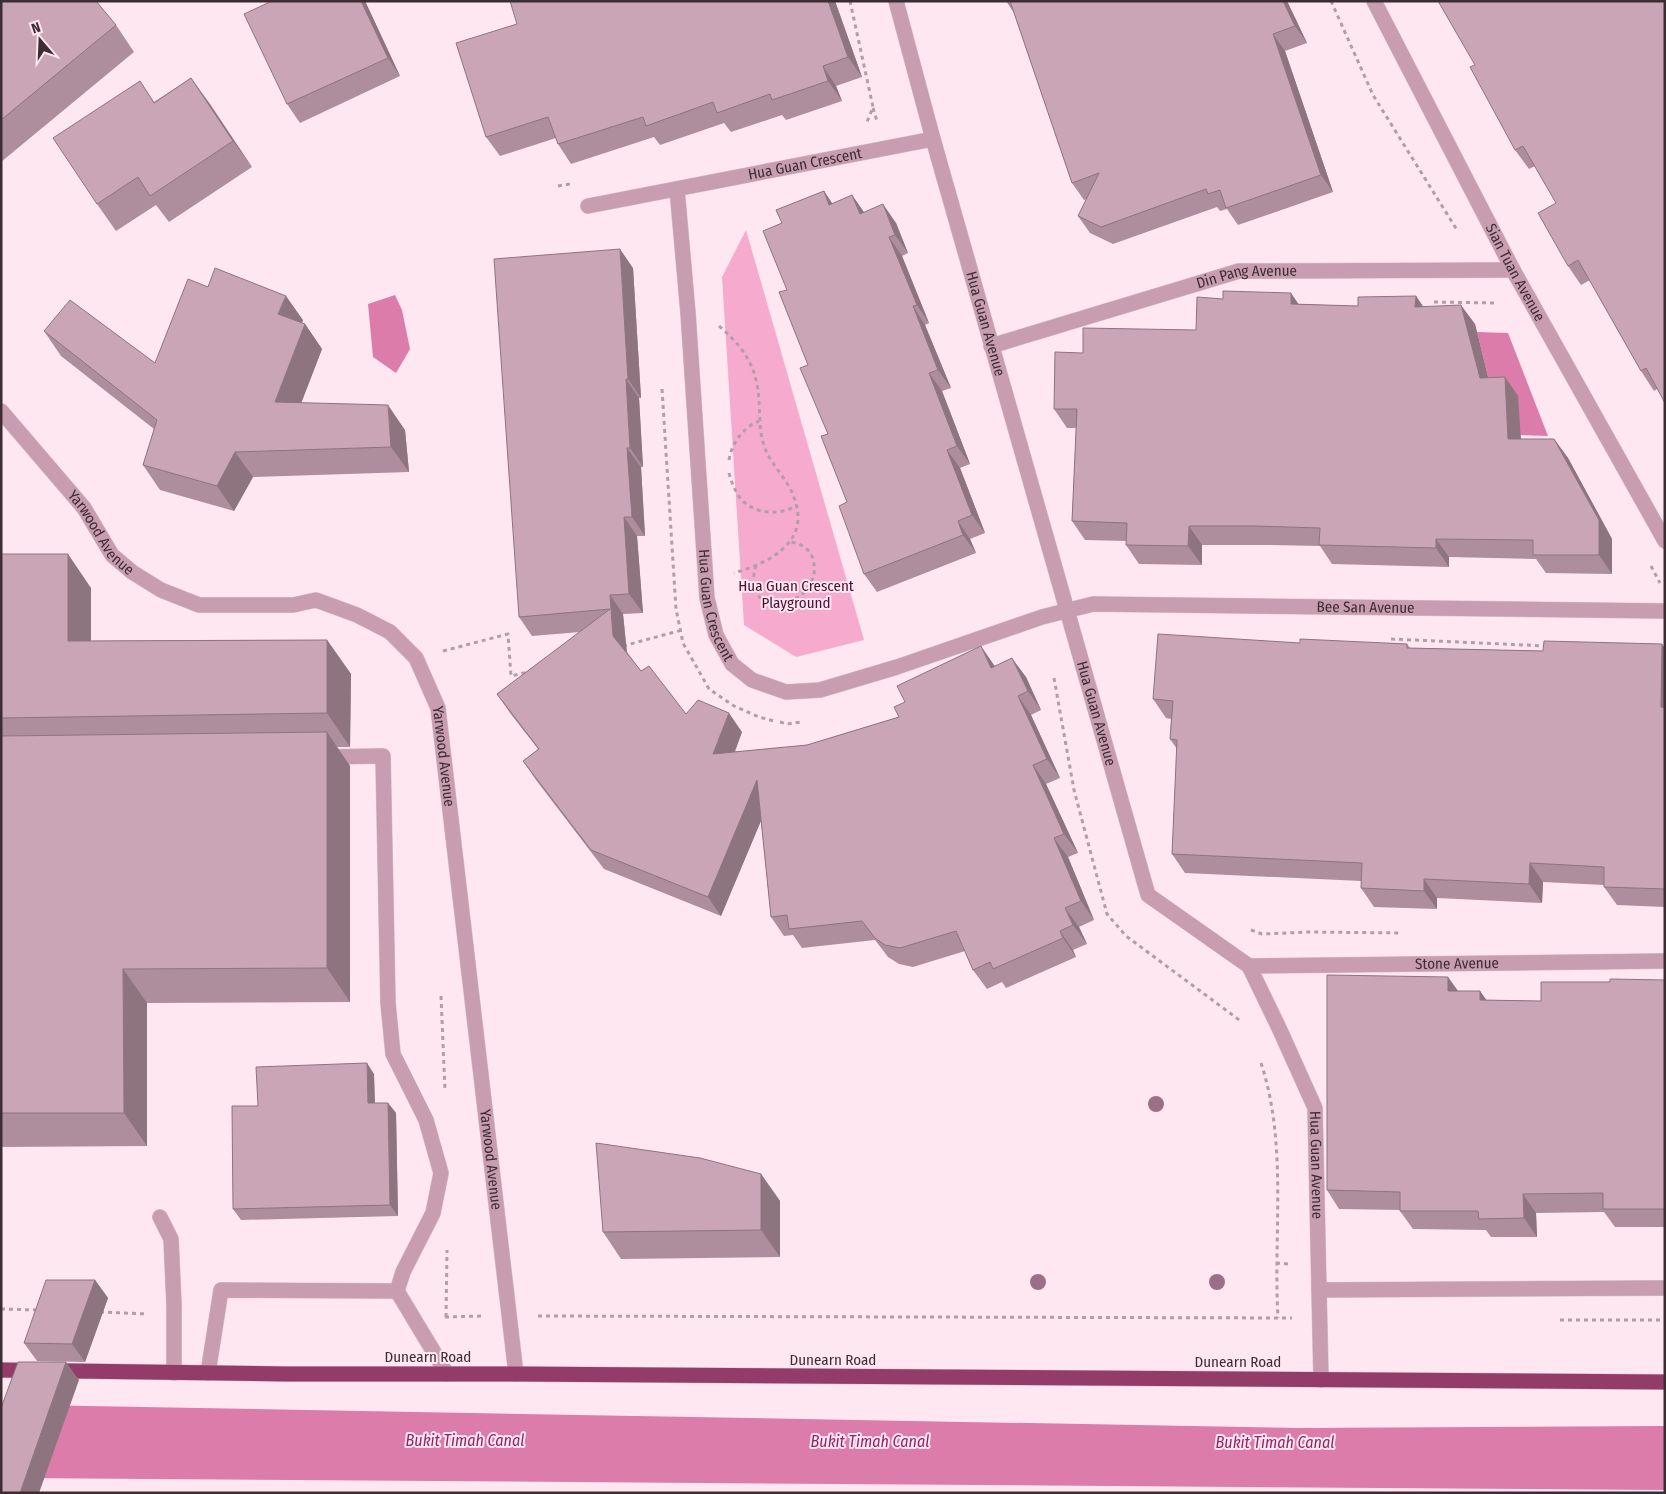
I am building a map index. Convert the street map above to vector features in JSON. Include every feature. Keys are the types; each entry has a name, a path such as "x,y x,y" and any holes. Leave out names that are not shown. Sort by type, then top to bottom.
{"highway":[{"name":"Dunearn Road","path":"1,1370 174,1373 1665,1382"}],"street":[{"name":"Hua Guan Avenue","path":"896,1 932,139 1148,895 1249,966 1315,1108 1321,1380"},
{"name":"Sian Tuan Avenue","path":"1374,1 1513,270 1665,541"},
{"name":"Hua Guan Crescent","path":"588,206 932,139"},
{"name":"Hua Guan Crescent","path":"678,189 705,574 716,635 732,664 752,680 786,692 820,690 887,670 1068,610"},
{"name":"Din Pang Avenue","path":"991,346 1239,271 1513,270"},
{"name":"Yarwood Avenue","path":"1,411 84,508 112,555 132,572 161,590 200,605 293,606 316,600 357,615 390,632 416,658 438,708 516,1374"},
{"name":"Bee San Avenue","path":"1068,610 1093,604 1665,611"},
{"path":"304,757 382,756 388,1003 393,1054 426,1120 441,1173 433,1212 402,1272 397,1291 447,1374"},
{"name":"Stone Avenue","path":"1249,966 1665,961"},
{"path":"160,1217 171,1239 174,1373"},
{"path":"1319,1290 1665,1288"},
{"path":"208,1373 221,1290 397,1291"}],"path":[{"path":"850,1 873,107 866,123"},
{"path":"558,186 577,182"},
{"path":"1426,301 1503,303"},
{"path":"688,314 719,326 738,344 748,357 758,390 763,444 771,460 789,486 797,505 798,518 795,536 782,551 764,562 734,572 705,574"},
{"path":"661,384 676,609 682,643 709,689 734,706 759,717 787,724 804,722"},
{"path":"729,465 731,449 738,437 752,424 760,421"},
{"path":"729,470 732,483 739,497 758,510 777,512 791,509 797,505"},
{"path":"756,565 753,576 756,590 762,601 772,605 790,602 804,594 810,584 814,570 813,557 807,548 797,543 789,542"},
{"path":"614,648 713,622"},
{"path":"416,658 508,634 511,676 530,671"},
{"path":"1388,639 1556,646"},
{"path":"1245,927 1262,934 1309,932 1408,933"},
{"path":"1,1309 40,1310"},
{"path":"97,1312 174,1315"},
{"path":"413,1318 509,1316 1319,1319"},
{"path":"1556,1320 1665,1320"}],"green space":[{"name":"Hua Guan Crescent Playground","path":"746,230 864,640 796,657 744,625 722,277"}],"water":[{"path":"395,295 402,310 410,349 396,373 373,357 368,304"},
{"path":"1477,332 1508,333 1548,436 1520,435 1493,397"},
{"name":"Bukit Timah Canal","path":"31,1405 1300,1428 1665,1426 1665,1490 11,1478"}],"building":[{"path":"1,1 96,1 116,25 1,120"},
{"path":"272,1 361,1 388,58 287,104 244,14"},
{"path":"510,1 828,1 848,57 823,66 828,81 772,100 770,94 717,113 713,102 646,126 643,117 558,144 548,117 486,137 456,43 517,24"},
{"path":"1010,1 1283,1 1295,26 1273,34 1321,175 1226,208 1220,190 1208,194 1206,189 1101,227 1078,216 1099,173 1072,183"},
{"path":"1438,1 1665,1 1665,403 1646,368 1641,371 1578,260 1568,266 1538,213 1556,203 1523,146 1515,150 1470,67 1475,65"},
{"path":"191,78 233,141 150,196 138,177 97,204 53,138 140,81 154,103"},
{"path":"824,191 829,205 852,195 860,214 883,204 895,235 889,237 917,305 913,306 938,370 929,373 957,446 947,450 972,515 958,521 963,535 864,574 839,506 847,502 821,436 828,434 800,368 808,365 779,292 787,290 763,231 782,223 776,210"},
{"path":"620,249 628,379 626,379 630,448 627,448 632,517 624,517 629,594 610,595 613,636 641,671 649,666 686,714 698,700 729,713 713,754 807,745 899,717 894,707 905,702 897,686 981,646 991,668 1012,658 1028,691 1018,696 1047,759 1033,765 1064,834 1054,838 1081,901 1065,908 1073,925 1060,931 1063,938 993,969 990,962 973,970 956,931 900,948 885,945 875,938 862,921 789,929 787,915 771,917 757,780 708,897 591,850 523,761 539,749 497,694 610,609 519,617 494,259"},
{"path":"215,268 286,296 278,314 305,324 275,402 388,405 391,447 235,452 217,486 143,465 157,420 44,331 70,300 155,363 188,279 208,287"},
{"path":"1223,291 1291,293 1291,304 1358,306 1358,297 1416,296 1415,307 1461,305 1480,378 1505,377 1508,439 1554,439 1599,520 1599,555 1533,555 1533,540 1436,539 1436,548 1319,545 1320,528 1255,526 1189,526 1188,546 1126,545 1127,523 1072,521 1077,409 1054,409 1055,352 1083,353 1083,328 1196,330 1197,297 1223,299"},
{"path":"1,554 68,554 68,641 327,640 327,713 1,718"},
{"path":"1158,634 1300,643 1300,639 1407,644 1407,648 1543,651 1544,641 1662,644 1661,707 1665,708 1665,889 1604,887 1604,867 1530,863 1529,884 1424,879 1424,891 1361,888 1362,863 1172,854 1177,740 1170,739 1173,701 1153,699"},
{"path":"327,732 327,968 123,969 124,1113 1,1113 1,736"},
{"path":"1327,975 1448,977 1448,991 1480,991 1480,1000 1541,1001 1541,982 1610,982 1610,979 1665,980 1665,1209 1603,1209 1603,1193 1523,1194 1524,1218 1479,1219 1478,1211 1400,1211 1400,1192 1327,1190"},
{"path":"367,1063 368,1103 388,1103 390,1205 233,1209 232,1106 258,1106 256,1067"},
{"path":"596,1143 700,1158 761,1174 761,1230 603,1232"},
{"path":"46,1280 95,1280 72,1344 24,1343"},
{"path":"18,1362 66,1362 20,1493 1,1493 1,1408"}]}
